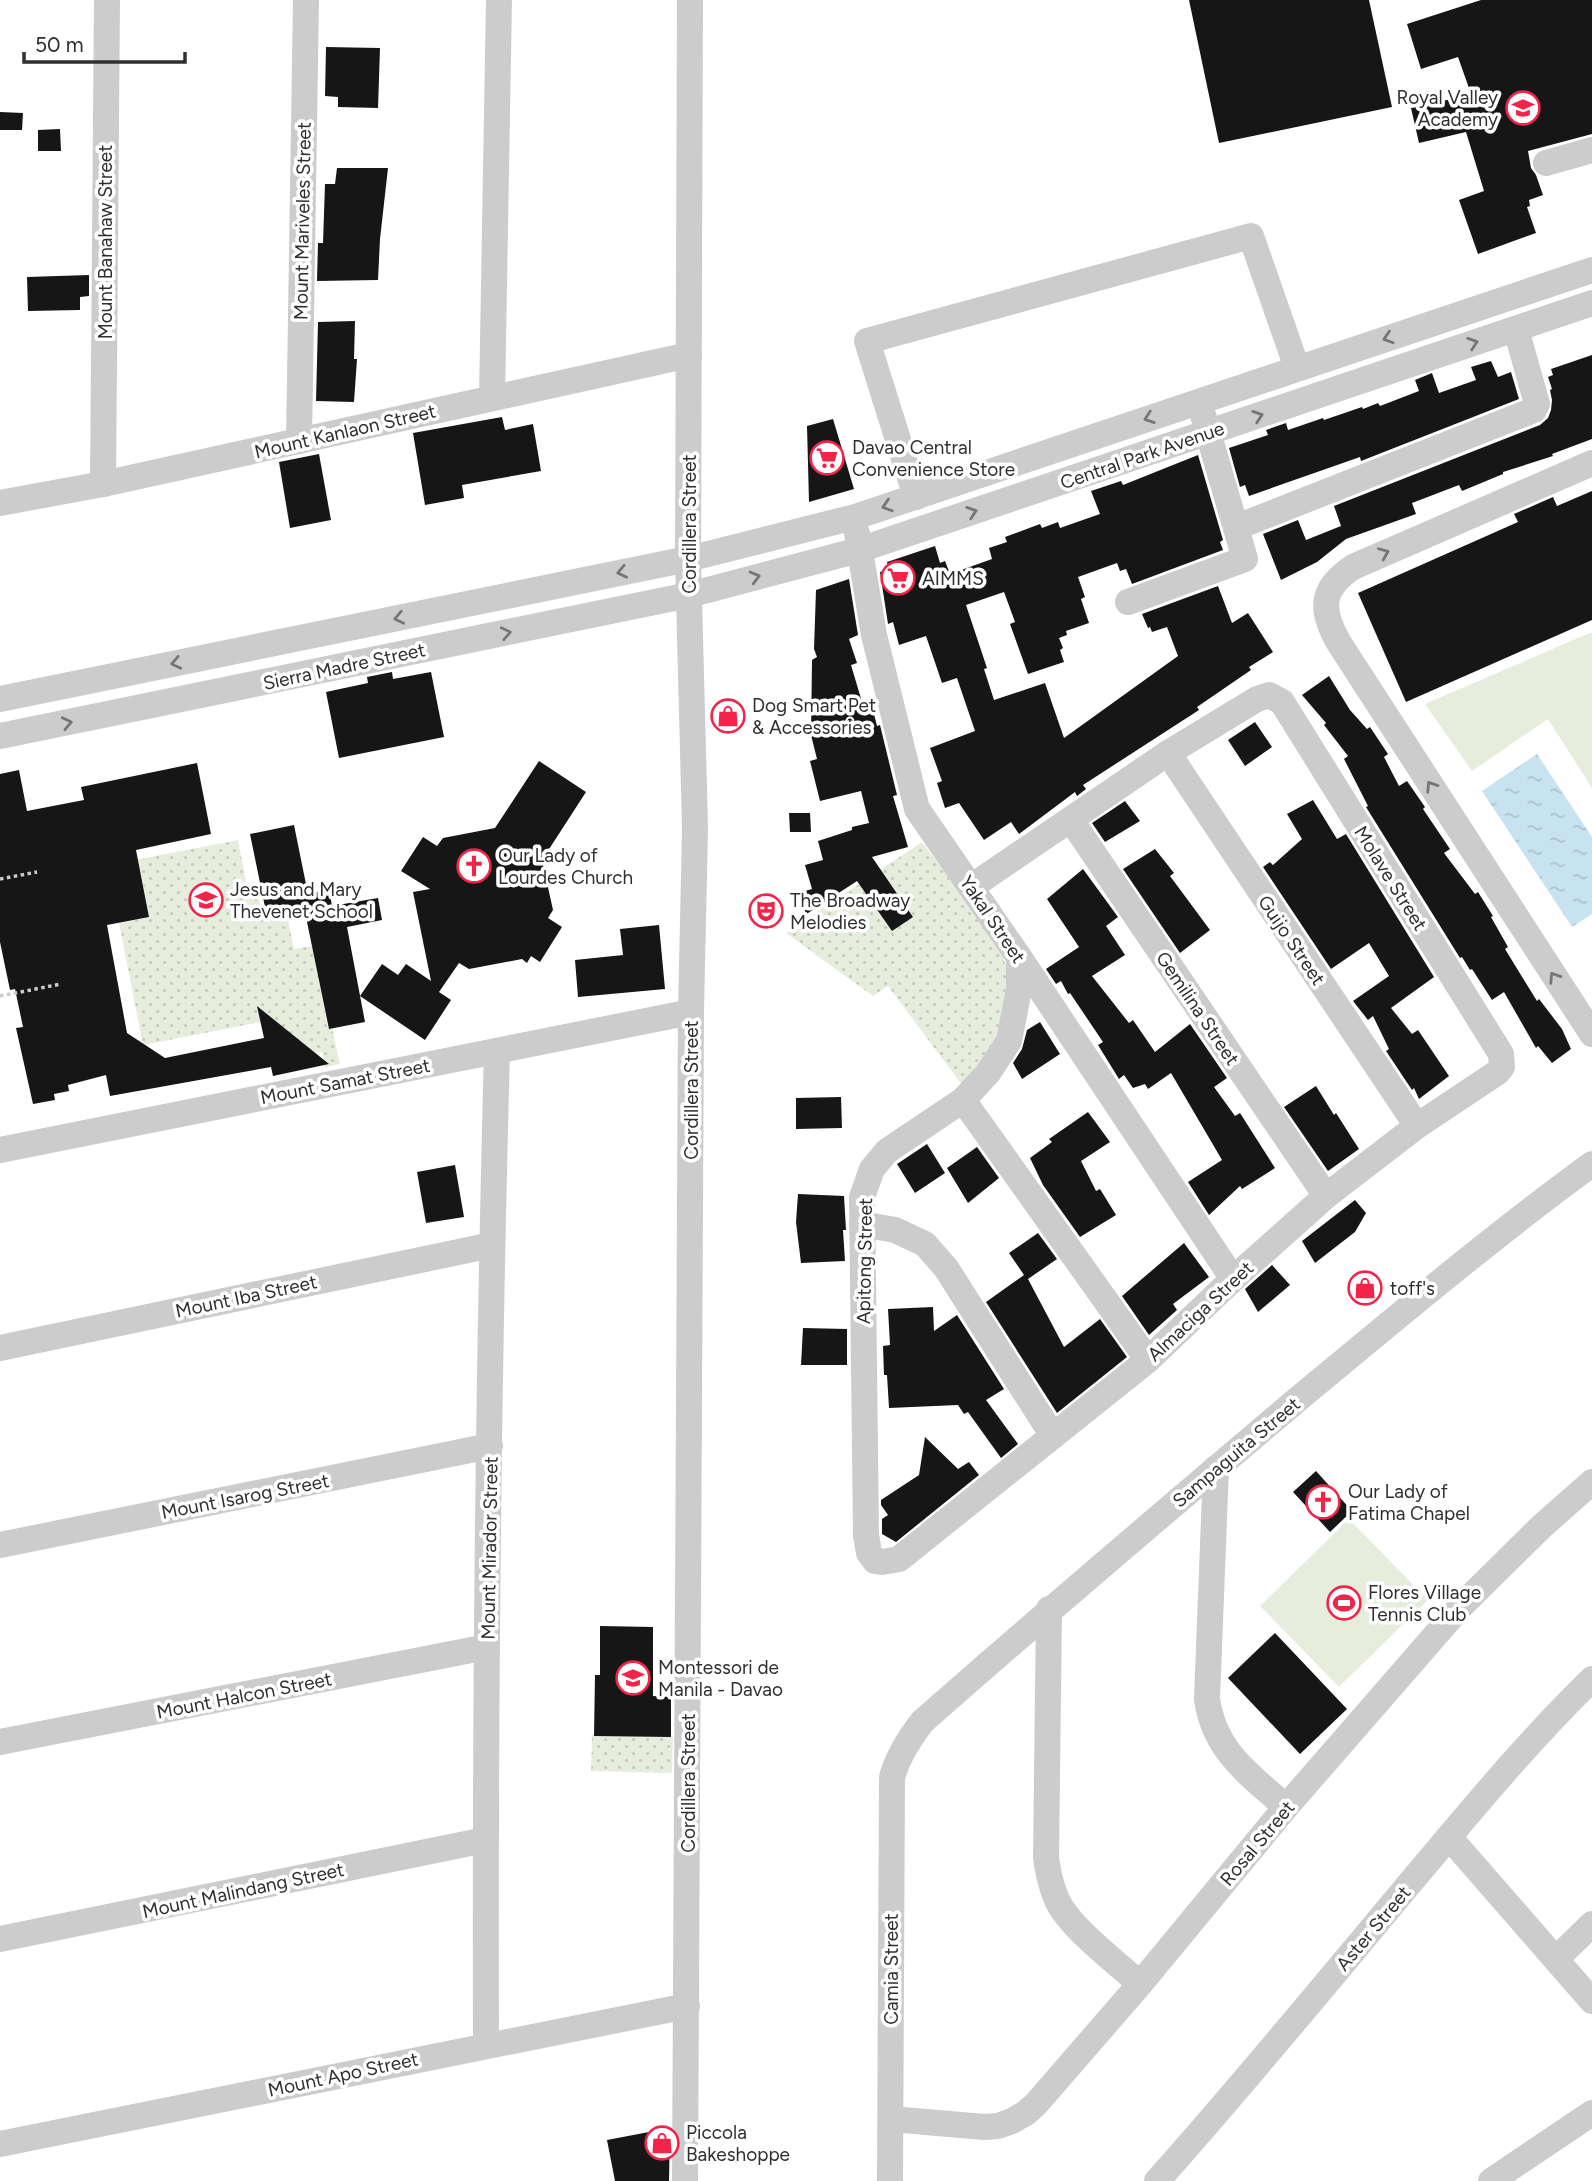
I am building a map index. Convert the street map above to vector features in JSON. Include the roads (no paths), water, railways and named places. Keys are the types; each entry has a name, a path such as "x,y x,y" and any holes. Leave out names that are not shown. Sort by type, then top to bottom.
{"street":[{"name":"Mount Banahaw Street","path":"103,484 107,0"},
{"name":"Mount Mariveles Street","path":"299,441 306,0"},
{"path":"492,398 499,0"},
{"name":"Cordillera Street","path":"685,2181 691,1012 695,828 688,559 690,0"},
{"path":"1546,163 1592,150"},
{"path":"916,496 867,341 1251,236 1297,368"},
{"name":"Central Park Avenue","path":"688,559 855,517 1592,270"},
{"name":"Central Park Avenue","path":"689,595 859,550 1592,303"},
{"path":"1237,527 1530,413 1537,404 1516,329"},
{"name":"Mount Kanlaon Street","path":"0,503 103,484 689,355"},
{"path":"1128,602 1245,559 1199,401"},
{"path":"1592,463 1353,567 1333,583 1325,606 1329,625 1339,643 1592,1034"},
{"name":"Yakal Street","path":"855,517 874,635 918,809 1233,1279"},
{"name":"Sierra Madre Street","path":"0,699 688,559"},
{"name":"Sierra Madre Street","path":"0,736 689,595"},
{"path":"463,604 469,640"},
{"name":"Molave Street","path":"1168,753 1257,699 1269,695 1282,702 1501,1054 1502,1067"},
{"path":"971,887 1168,753"},
{"name":"Guijo Street","path":"1168,753 1417,1126"},
{"name":"Gemilina Street","path":"1071,820 1326,1196"},
{"name":"Apitong Street","path":"899,1559 875,1561 869,1553 866,1535 862,1196 872,1169 887,1151 963,1100 988,1073 1009,1041 1019,989 1019,957"},
{"name":"Mount Samat Street","path":"0,1150 691,1012"},
{"name":"Mount Mirador Street","path":"486,2045 487,1647 497,1051"},
{"name":"Almaciga Street","path":"899,1559 1148,1360 1326,1196 1417,1126 1502,1067"},
{"path":"963,1100 1148,1360"},
{"name":"Sampaguita Street","path":"897,1758 922,1722 1049,1609 1478,1250 1592,1164"},
{"path":"862,1224 895,1230 925,1244 946,1268 1053,1436"},
{"name":"Mount Iba Street","path":"0,1348 492,1245"},
{"name":"Mount Isarog Street","path":"0,1545 490,1446"},
{"path":"1216,1468 1207,1699 1210,1718 1230,1757 1286,1807"},
{"name":"Rosal Street","path":"891,2119 998,2126 1026,2113 1036,2104 1140,1984 1286,1807 1460,1607 1541,1527 1592,1482"},
{"path":"1049,1609 1046,1858 1050,1881 1058,1902 1073,1923 1140,1984"},
{"name":"Mount Halcon Street","path":"0,1742 487,1647"},
{"name":"Aster Street","path":"1157,2181 1224,2106 1449,1837 1544,1728 1592,1679"},
{"name":"Camia Street","path":"890,2181 891,1801 892,1777 897,1758"},
{"path":"1449,1837 1592,2001"},
{"name":"Mount Malindang Street","path":"0,1939 485,1840"},
{"path":"1556,1959 1592,1924"},
{"name":"Mount Apo Street","path":"0,2144 687,2006"},
{"path":"1491,2181 1592,2113"}],"water":[{"path":"1537,754 1592,837 1592,914 1572,927 1482,791"}],"place":[{"name":"Royal Valley Academy","path":"1523,108"},
{"name":"Davao Central Convenience Store","path":"827,458"},
{"name":"AIMMS","path":"898,578"},
{"name":"Dog Smart Pet & Accessories","path":"728,716"},
{"name":"Our Lady of Lourdes Church","path":"474,866"},
{"name":"Jesus and Mary Thevenet School","path":"206,900"},
{"name":"The Broadway Melodies","path":"766,911"},
{"name":"toff's","path":"1365,1288"},
{"name":"Our Lady of Fatima Chapel","path":"1323,1502"},
{"name":"Flores Village Tennis Club","path":"1344,1603"},
{"name":"Montessori de Manila - Davao","path":"633,1678"},
{"name":"Piccola Bakeshoppe","path":"662,2143"}]}
